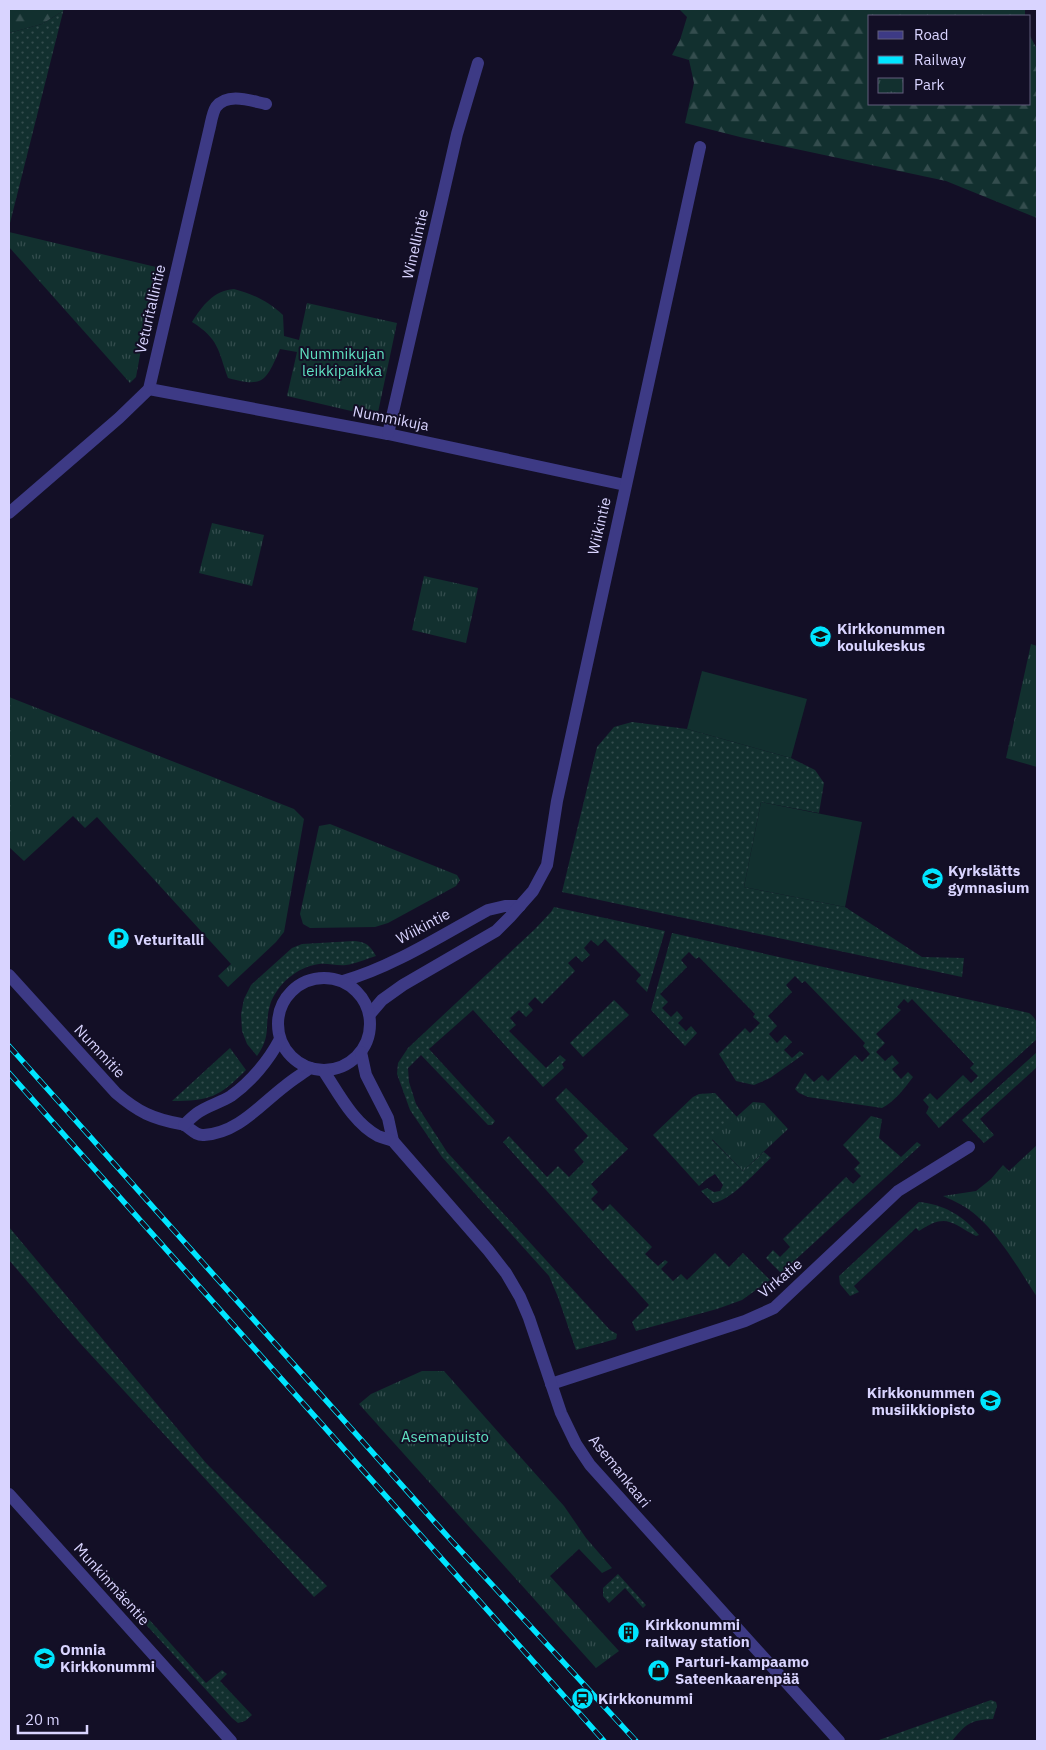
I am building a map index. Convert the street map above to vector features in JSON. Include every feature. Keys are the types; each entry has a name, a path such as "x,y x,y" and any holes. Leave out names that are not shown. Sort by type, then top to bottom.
{"street":[{"name":"Winellintie","path":"388,434 457,134 478,63"},
{"name":"Veturitallintie","path":"149,388 208,131 216,107 237,98 266,104"},
{"name":"Wiikintie","path":"370,1014 382,1000 403,985 496,931 532,891 547,865 557,801 700,147"},
{"name":"Nummikuja","path":"149,388 388,434 625,485"},
{"path":"9,513 120,418 149,388"},
{"name":"Wiikintie","path":"343,981 383,966 488,910 505,906 520,906"},
{"name":"Nummitie","path":"9,975 116,1093 132,1107 164,1122 184,1125 195,1134 204,1136 225,1130 244,1120 285,1085 317,1069"},
{"path":"331,977 343,981 360,994 370,1014 371,1027 368,1040 354,1060 344,1066 317,1069 298,1062 287,1052 280,1039 278,1028 280,1010 288,994 307,980 331,977"},
{"path":"184,1125 196,1113 220,1102 243,1086 273,1053 280,1039"},
{"name":"Asemankaari","path":"361,1052 366,1075 388,1118 393,1141 488,1250 506,1273 520,1297 565,1421 576,1444 590,1465 839,1741"},
{"name":"Asemankaari","path":"317,1069 364,1126 378,1136 393,1141"},
{"name":"Virkatie","path":"551,1384 745,1321 774,1308 898,1191 969,1147"},
{"name":"Munkinmäentie","path":"9,1494 231,1741"}],"green space":[{"path":"9,9 64,9 42,24 9,33"},
{"path":"679,9 1025,9 1025,15 868,15 868,105 1031,105 1031,38 1037,49 1037,218 946,181 740,137 685,123 694,83 689,60 672,55 680,40 687,17"},
{"path":"63,11 9,227 9,33 42,24"},
{"path":"9,232 156,267 136,377 130,383 9,247"},
{"name":"Nummikujan leikkipaikka","path":"234,289 248,293 272,306 283,315 284,336 299,340 307,303 397,323 377,417 287,396 297,352 280,349 267,375 257,382 228,378 213,340 192,322 200,310 214,296"},
{"path":"212,523 264,535 252,586 199,573"},
{"path":"424,576 478,588 466,643 412,630"},
{"path":"1031,644 1037,646 1037,767 1006,758"},
{"path":"702,671 807,699 791,758 687,729"},
{"path":"9,697 294,809 304,819 284,932 276,942 228,987 218,976 231,964 97,817 85,828 73,816 24,861 9,847"},
{"path":"632,722 687,729 791,758 815,770 824,783 819,813 761,802 744,887 845,907 922,957 964,958 962,977 562,892 597,747 614,727"},
{"path":"761,802 862,822 845,907 744,887"},
{"path":"330,824 457,875 460,880 456,886 388,923 375,927 310,928 303,924 300,914 319,826"},
{"path":"554,907 665,931 647,992 636,981 641,975 605,939 598,946 591,940 584,948 590,955 582,962 576,956 568,963 575,971 542,1004 535,997 528,1004 533,1010 526,1017 519,1010 510,1018 516,1025 509,1031 546,1068 560,1055 566,1060 562,1064 564,1068 543,1087 473,1010 429,1049 495,1121 492,1125 488,1125 421,1055 408,1068 409,1082 416,1104 447,1152 610,1330 617,1334 616,1339 576,1350 549,1276 442,1157 410,1110 397,1074 398,1063 408,1048 535,929"},
{"path":"672,933 1029,1013 1036,1021 1037,1039 939,1128 926,1113 929,1107 923,1100 930,1093 937,1100 963,1075 971,1083 978,1076 970,1068 974,1064 912,999 908,1003 904,999 897,1007 901,1010 876,1034 885,1043 876,1052 885,1061 892,1055 899,1063 892,1069 901,1079 908,1072 913,1077 899,1094 882,1108 808,1097 795,1089 805,1073 814,1082 822,1075 828,1081 855,1055 862,1062 870,1054 863,1046 865,1043 805,981 802,983 795,976 786,985 792,992 768,1016 777,1026 769,1034 777,1043 785,1035 792,1042 784,1050 792,1058 800,1051 804,1054 770,1078 754,1085 736,1081 719,1054 745,1028 750,1033 760,1023 753,1017 755,1014 699,957 696,959 689,952 681,960 687,967 660,994 668,1002 662,1008 671,1017 677,1011 683,1018 678,1023 686,1031 691,1026 697,1033 685,1046 651,1010"},
{"path":"354,941 367,945 376,956 346,965 322,964 311,966 289,978 273,997 268,1012 265,1042 257,1056 247,1044 242,1031 241,1014 244,999 251,985 292,948 302,944"},
{"path":"614,1000 629,1015 583,1057 570,1043"},
{"path":"230,1048 246,1070 237,1079 213,1096 196,1100 172,1101"},
{"path":"1037,1052 1037,1067 980,1119 994,1135 984,1143 962,1120"},
{"path":"566,1088 628,1149 591,1184 598,1192 591,1199 603,1211 610,1204 652,1247 645,1254 658,1266 665,1260 668,1262 661,1269 673,1281 681,1274 687,1280 715,1253 729,1267 743,1253 770,1280 742,1300 717,1309 636,1331 632,1322 649,1305 503,1142 509,1136 547,1177 558,1166 569,1177 584,1162 574,1150 588,1136 555,1099"},
{"path":"715,1093 737,1117 712,1140 743,1171 764,1152 771,1158 736,1191 728,1197 713,1203 701,1191 707,1188 714,1192 720,1191 723,1185 715,1174 699,1186 653,1135 693,1097 699,1094"},
{"path":"753,1102 764,1103 788,1129 743,1171 712,1139"},
{"path":"871,1116 882,1119 879,1138 901,1157 917,1142 921,1145 781,1273 766,1258 773,1250 780,1257 790,1247 783,1239 846,1177 853,1184 861,1176 854,1169 860,1163 843,1145"},
{"path":"1037,1145 1037,1297 994,1233 969,1210 943,1196 976,1191 991,1179 1003,1165 1009,1171"},
{"path":"919,1202 945,1208 967,1222 979,1235 976,1236 954,1224 942,1221 928,1225 919,1231 916,1228 854,1286 859,1292 850,1296 840,1284 839,1276"},
{"path":"9,1227 206,1463 327,1586 314,1597 79,1342 9,1260"},
{"name":"Asemapuisto","path":"422,1371 444,1371 564,1506 586,1538 612,1568 602,1573 579,1549 550,1576 619,1651 596,1668 359,1404 371,1394"},
{"path":"94,1558 206,1683 222,1670 227,1674 220,1681 252,1715 245,1721 238,1723 232,1718 90,1564"},
{"path":"618,1574 646,1605 643,1608 625,1588 609,1603 603,1596 603,1588"},
{"path":"991,1700 996,1702 997,1706 993,1719 979,1720 969,1724 952,1741 879,1741 879,1740"}],"railway":[{"path":"9,1046 449,1538 636,1741"},
{"path":"9,1073 604,1741"}],"place":[{"name":"Kirkkonummen koulukeskus","path":"821,637"},
{"name":"Kyrkslätts gymnasium","path":"932,879"},
{"name":"Veturitalli","path":"118,939"},
{"name":"Kirkkonummen musiikkiopisto","path":"991,1401"},
{"name":"Kirkkonummi railway station","path":"629,1633"},
{"name":"Omnia Kirkkonummi","path":"44,1658"},
{"name":"Parturi-kampaamo Sateenkaarenpää","path":"659,1670"},
{"name":"Kirkkonummi","path":"582,1698"}]}
